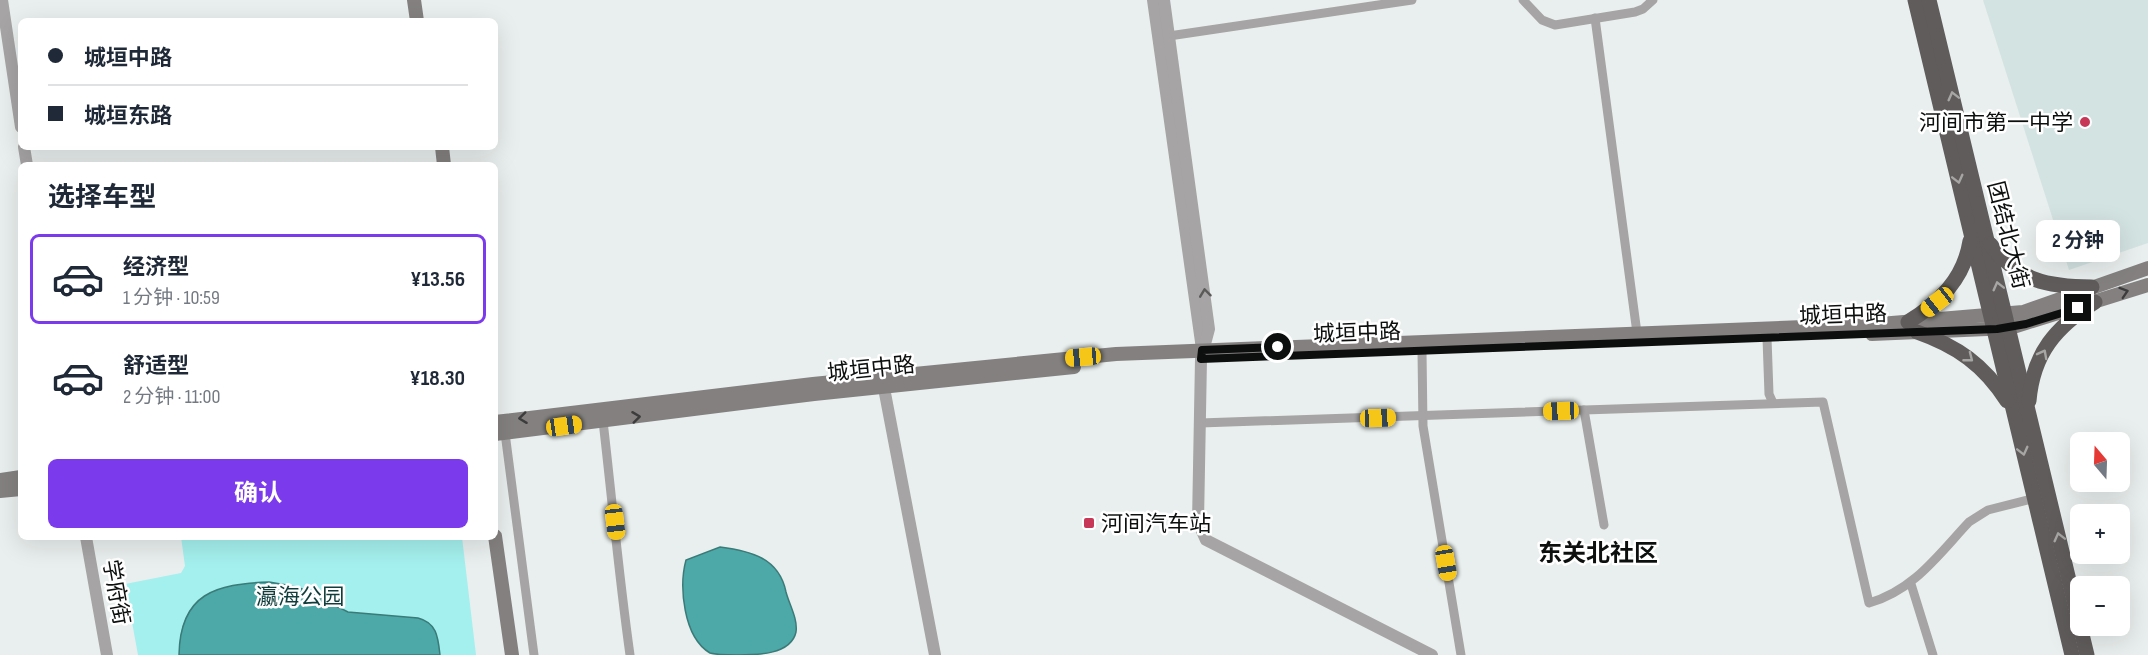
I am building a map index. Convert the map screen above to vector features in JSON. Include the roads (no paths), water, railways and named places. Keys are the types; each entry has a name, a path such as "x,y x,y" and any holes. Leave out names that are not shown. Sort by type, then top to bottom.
{"highway":[{"name":"团结北大街","path":"1915,0 1971,235 2000,322"},
{"name":"团结北大街","path":"1929,0 1987,241 2000,322 2021,412 2087,655"},
{"path":"1971,235 1965,263 1956,279 1912,327 1953,346 1982,368 2021,412 2044,350 2069,319 2094,295"},
{"path":"1987,241 2014,269 2037,281 2094,295"},
{"name":"团结北大街","path":"2021,412 2035,498 2072,655"}],"main road":[{"path":"414,0 417,18"},
{"path":"423,0 426,18"},
{"path":"2094,295 2148,268"},
{"path":"2094,295 2148,285"},
{"name":"城垣中路","path":"498,422 1004,364 1116,354 1202,355 1422,351 1767,338 2000,322 2094,295"},
{"name":"城垣中路","path":"500,434 884,388 1202,355 1636,333 1912,327"},
{"path":"0,480 18,477"},
{"path":"0,491 18,489"},
{"path":"486,540 503,655"},
{"path":"496,540 512,655"}],"street":[{"path":"2,0 18,107"},
{"path":"9,0 18,59"},
{"path":"1153,0 1202,355 1198,522 1206,540 1432,655"},
{"path":"1164,0 1208,309 1209,329 1202,355"},
{"path":"1169,36 1412,0"},
{"path":"1523,0 1542,20 1555,25 1635,12 1643,9 1653,0"},
{"path":"1595,18 1636,333"},
{"path":"1767,338 1769,394 1773,402"},
{"path":"1422,351 1422,417 1461,655"},
{"path":"884,388 935,655"},
{"path":"1200,423 1823,402 1869,603 1889,597 1911,584 1974,518 1988,510 2035,498"},
{"path":"1584,410 1604,525"},
{"path":"603,421 618,542 618,573 630,655"},
{"path":"500,434 534,655"},
{"name":"学府街","path":"87,540 107,655"},
{"path":"1911,584 1933,655"}],"place":[{"name":"河间市第一中学","path":"2085,122"},
{"name":"河间汽车站","path":"1089,523"}],"district":[{"name":"东关北社区","path":"1598,553"}],"park label":[{"name":"瀛海公园","path":"300,596"}]}
